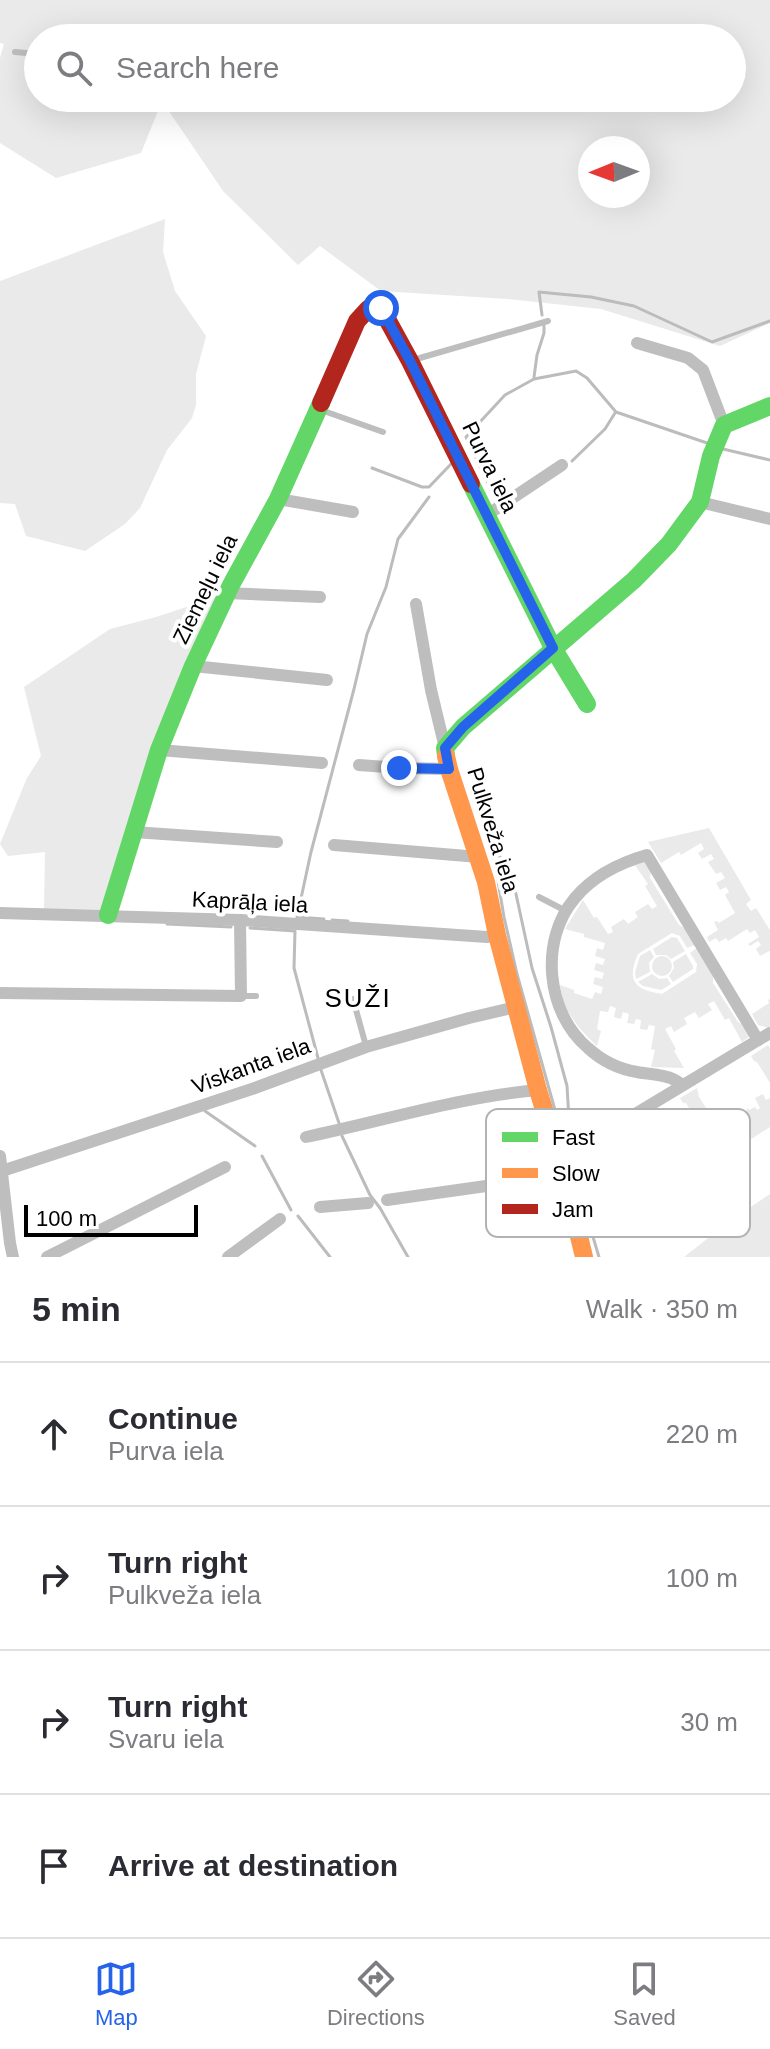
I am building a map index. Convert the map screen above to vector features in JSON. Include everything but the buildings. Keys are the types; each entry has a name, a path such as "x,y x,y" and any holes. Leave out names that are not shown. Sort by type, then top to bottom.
{"street":[{"name":"Purva iela","path":"381,308 553,648 587,704"},
{"name":"Ziemeļu iela","path":"108,915 159,750 193,666 227,593 278,499 357,321 368,309 381,308"},
{"path":"637,343 688,358 703,370 724,425 770,406"},
{"name":"Pulkveža iela","path":"544,1109 479,857 449,769 445,748 463,727 634,580 669,544 700,502 711,456 724,425"},
{"path":"487,515 562,465"},
{"path":"278,499 353,512"},
{"path":"700,502 770,519"},
{"path":"227,593 320,597"},
{"path":"416,604 445,748"},
{"path":"193,666 327,680"},
{"path":"159,750 322,763"},
{"path":"359,765 449,769"},
{"path":"134,832 277,842"},
{"path":"334,845 479,857"},
{"path":"648,1109 764,1036 647,855 624,861 600,874 574,898 555,940 553,987 558,1004 585,1047 613,1064 634,1072 667,1077 683,1085"},
{"name":"Kaprāļa iela","path":"0,913 240,920 408,933 497,935"},
{"path":"0,993 241,996 240,920"},
{"name":"Viskanta iela","path":"2,1171 252,1089 366,1047 516,1007"},
{"path":"306,1137 422,1109 510,1092 538,1090"},
{"path":"0,1156 13,1257"},
{"path":"47,1257 225,1167"},
{"path":"387,1200 486,1182"},
{"path":"320,1207 368,1203"},
{"path":"228,1257 280,1219"},
{"name":"Pulkveža iela","path":"579,1237 584,1257"}],"lane":[{"path":"15,52 24,53"},
{"path":"410,361 548,321"},
{"path":"317,409 383,432"},
{"path":"539,897 566,911"},
{"path":"241,996 256,996"},
{"path":"353,999 366,1047"}],"shaded area":[{"path":"0,0 770,0 770,323 720,346 601,309 381,291 320,246 298,265 223,191 169,112 746,112 746,24 24,24 24,112 158,112 141,153 56,178 0,143 0,58 4,44 0,43"},
{"path":"165,219 163,252 175,291 206,336 196,374 196,405 192,418 167,450 140,508 125,524 85,551 26,536 15,504 0,503 0,281"},
{"path":"223,595 104,910 44,909 45,852 8,856 0,844 27,778 41,756 24,687 110,629"},
{"path":"709,828 751,900 746,904 751,911 756,908 770,930 770,952 760,956 756,949 761,945 758,941 750,946 748,944 759,937 755,930 750,933 747,929 728,941 726,938 719,942 716,938 709,942 707,937 718,930 714,922 719,923 735,913 725,895 729,892 726,887 720,890 716,883 725,878 721,872 716,874 708,862 714,859 711,854 702,859 698,853 704,849 701,843 661,863 648,842"},
{"path":"644,862 651,871 650,878 695,945 687,948 680,936 672,933 638,954 633,971 635,983 645,990 662,994 696,972 697,964 690,953 697,948 713,975 713,983 749,1035 742,1042 729,1018 725,1020 714,1001 708,1004 712,1010 699,1018 695,1012 684,1018 687,1024 674,1032 671,1026 665,1029 684,1068 651,1067 655,1026 640,1029 641,1020 636,1019 634,1024 627,1023 629,1014 623,1012 621,1019 614,1017 616,1008 610,1006 608,1012 600,1011 597,1029 601,1031 597,1046 572,1018 561,994 560,985 592,999 595,992 601,994 603,987 593,984 595,977 602,979 604,973 594,970 596,963 603,965 605,959 595,956 597,948 603,950 605,943 565,929 583,900 608,934 613,932 611,927 624,919 628,924 638,917 635,912 648,904 652,909 657,906 645,886 648,884 635,865"},
{"path":"672,937 677,938 685,951 671,959 666,955 656,955 653,949"},
{"path":"650,950 654,957 649,963 650,972 636,979 640,956"},
{"path":"686,954 693,969 673,982 669,976 674,968 673,962"},
{"path":"662,956 669,959 672,966 669,973 662,976 655,973 652,966 655,959"},
{"path":"652,974 659,979 667,978 671,984 661,990 638,982"},
{"path":"770,999 769,1028 758,1025 752,1014 769,1003"},
{"path":"768,1045 770,1048 770,1083 751,1056"},
{"path":"697,1088 707,1109 690,1109 680,1098"},
{"path":"763,1094 766,1100 770,1098 770,1127 750,1140 750,1110 760,1108 755,1098"},
{"path":"770,1194 770,1257 684,1257 710,1237 750,1237 750,1208"}],"waterway":[{"path":"542,315 539,292 591,297 634,306 712,342 770,321"},
{"path":"534,377 544,326"},
{"path":"494,496 466,437 505,395 534,379 576,371 587,378 616,412 707,443"},
{"path":"572,461 605,429 615,413"},
{"path":"723,449 770,460"},
{"path":"372,468 429,487 452,463"},
{"path":"324,919 297,917 311,852 367,634 386,587 398,539 429,497"},
{"path":"492,847 511,871 532,968 567,1086 568,1109"},
{"path":"493,851 517,974 555,1109"},
{"path":"332,920 348,921"},
{"path":"167,924 231,927"},
{"path":"250,928 295,931 294,968 318,1058"},
{"path":"321,1070 339,1123"},
{"path":"205,1111 255,1146"},
{"path":"342,1136 370,1195 408,1257"},
{"path":"262,1156 291,1210"},
{"path":"298,1216 330,1257"},
{"path":"593,1237 599,1257"}],"traffic: fast":[{"path":"108,915 159,750 193,666 231,585 278,499 321,403"},
{"path":"446,756 445,748 463,727 634,580 669,544 700,502 711,456 724,425 770,406"},
{"path":"471,484 553,648 587,704"}],"traffic: slow":[{"path":"446,756 486,882 497,935 544,1109"},
{"path":"579,1237 584,1257"}],"traffic: jam":[{"path":"321,403 357,321 368,309 381,308 471,484"}],"district":[{"name":"SUŽI","path":"358,998"}],"route":[{"path":"381,308 553,648 463,727 445,748 449,769 399,768"}]}
